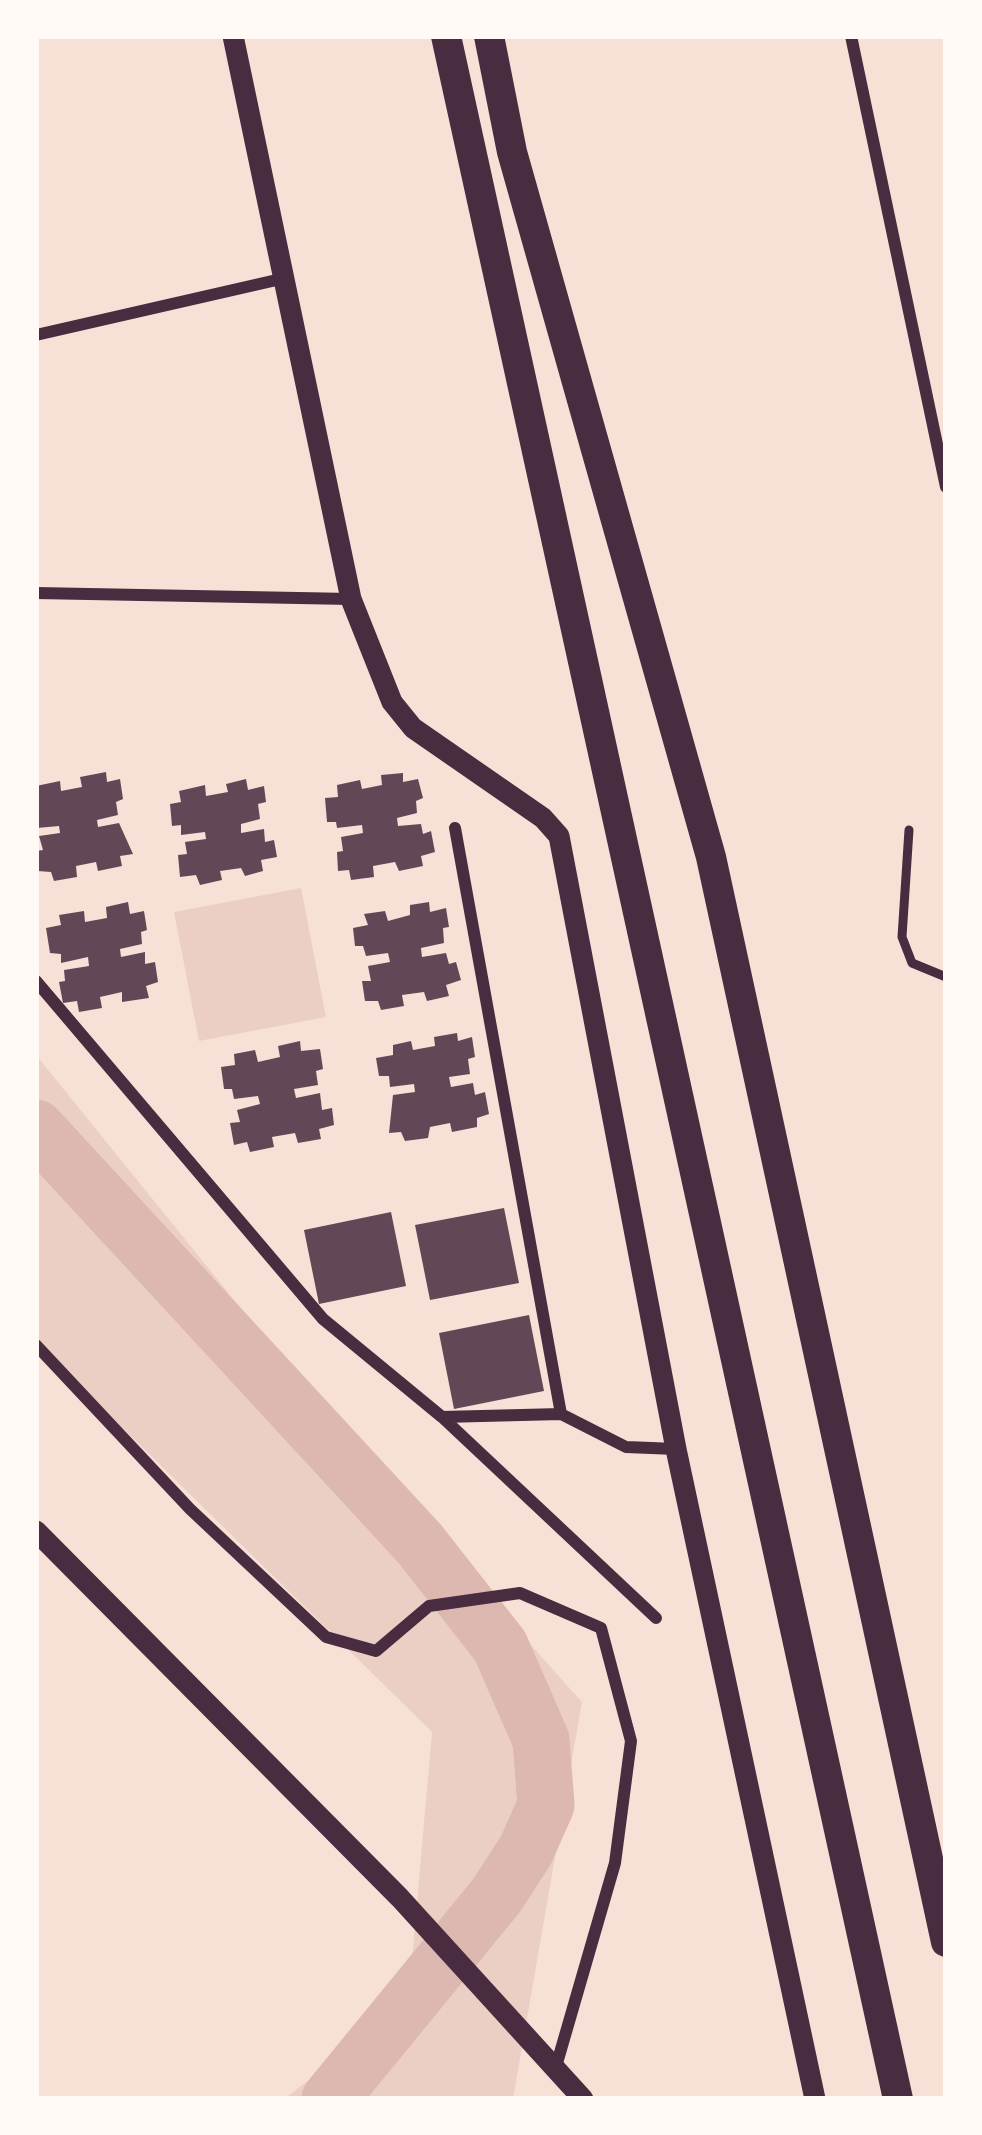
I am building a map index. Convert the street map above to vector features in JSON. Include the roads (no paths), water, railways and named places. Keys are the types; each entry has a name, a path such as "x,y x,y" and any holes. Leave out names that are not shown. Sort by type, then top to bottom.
{"highway":[{"path":"446,36 898,2099"},
{"path":"493,36 512,152 711,857 946,1942"}],"street":[{"path":"233,36 351,599 392,702 413,728 543,818 559,836 676,1449 815,2099"},
{"path":"851,36 946,488"},
{"path":"36,335 281,279"},
{"path":"36,592 351,599"},
{"path":"455,828 561,1414"},
{"path":"36,981 323,1318 442,1417 656,1618"},
{"path":"36,1345 190,1508 326,1637 376,1652 429,1606 520,1593 601,1628 632,1741 615,1863 555,2070"},
{"path":"442,1417 561,1414 626,1447 676,1449"},
{"path":"36,1531 400,1898 583,2099"}],"lane":[{"path":"909,830 902,937 912,963 946,977"}],"waterway":[{"path":"36,1128 419,1543 500,1646 541,1740 546,1805 526,1850 497,1895 330,2099"}]}
